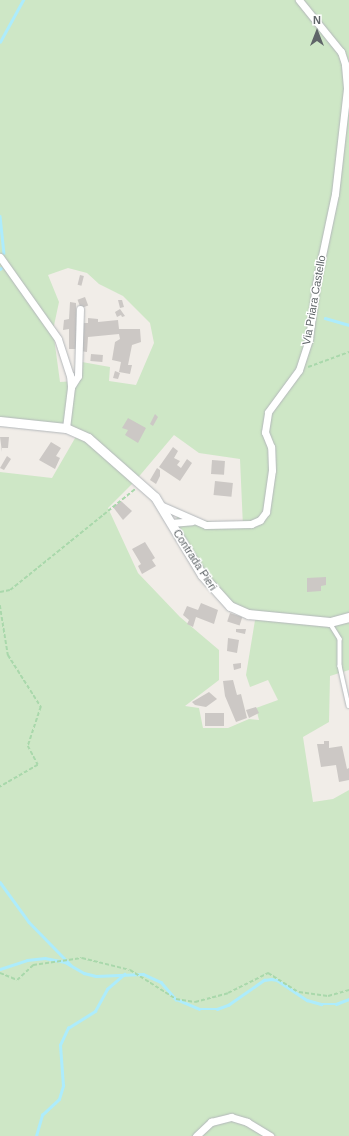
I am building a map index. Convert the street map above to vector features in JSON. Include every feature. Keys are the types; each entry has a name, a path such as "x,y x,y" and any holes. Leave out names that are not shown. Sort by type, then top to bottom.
{"street":[{"name":"Via Priara Castello","path":"160,505 192,521 206,525 251,524 260,520 266,512 272,470 271,447 264,432 268,412 299,370 309,339 316,284 335,194 347,88 345,64 341,52 299,0"},
{"path":"0,257 58,339 70,374 71,387 66,428"},
{"path":"71,387 78,376 80,309"},
{"name":"Contrada Pieri","path":"0,421 66,428 88,438 141,484 160,505 202,575 230,606 248,614 330,622"},
{"path":"171,523 192,521"},
{"path":"330,622 349,617"},
{"path":"196,1136 211,1122 231,1117 247,1122 270,1136"}],"lane":[{"path":"330,622 340,639 340,666 349,706"}],"path":[{"path":"299,370 349,352"},
{"path":"0,592 10,590 141,484"},
{"path":"0,604 8,655 41,707 28,746 38,765 0,788"},
{"path":"0,973 17,980 33,965 82,958 130,970 176,999 195,1002 228,993 268,973 299,992 328,996 349,990"}],"green space":[{"path":"0,0 349,0 349,670 330,676 329,722 303,737 313,802 333,799 349,790 349,1136 0,1136 0,472 52,478 78,433 0,419","holes":["68,268 87,273 99,284 123,296 150,323 154,343 136,385 109,381 110,367 82,362 76,381 60,382 53,330 59,302 48,275","174,435 199,453 240,459 243,527 177,516 175,529 219,597 256,614 246,675 250,687 268,680 278,700 256,708 259,720 249,719 228,728 203,728 199,708 185,706 219,680 219,650 180,617 138,573 108,508 136,480"]}],"building":[{"path":"80,275 84,276 81,286 78,285"},
{"path":"85,297 88,305 81,308 78,300"},
{"path":"118,300 122,300 124,307 120,308"},
{"path":"70,302 76,303 76,349 69,349 69,329 63,330 64,320 69,319"},
{"path":"120,309 125,316 122,317 121,315 117,317 115,312"},
{"path":"88,318 98,319 98,322 118,320 119,329 140,329 141,342 132,345 128,365 132,365 130,374 119,372 121,362 112,360 115,342 120,339 119,334 88,337 87,352 80,351 80,323 88,323"},
{"path":"91,354 103,355 102,362 90,361"},
{"path":"115,371 120,373 118,379 113,378"},
{"path":"155,414 158,417 153,426 150,424"},
{"path":"128,418 146,428 138,443 125,435 128,430 122,428"},
{"path":"0,437 9,437 8,448 2,448 2,452"},
{"path":"51,442 61,448 56,456 60,458 55,469 39,460"},
{"path":"173,447 178,451 174,458 180,461 177,465 181,468 187,459 192,463 180,481 159,467"},
{"path":"7,456 11,459 4,470 0,468"},
{"path":"212,460 225,461 224,475 211,474"},
{"path":"157,468 160,470 160,476 156,484 150,480"},
{"path":"215,481 233,483 231,497 214,495"},
{"path":"121,501 132,511 123,520 113,507"},
{"path":"145,542 155,558 152,560 156,566 142,574 138,566 141,564 132,549"},
{"path":"326,577 326,585 321,586 321,591 307,592 307,578"},
{"path":"201,603 218,610 214,624 196,617 193,627 187,624 189,620 183,615 187,606 198,610"},
{"path":"230,613 242,617 240,626 227,622"},
{"path":"236,629 246,629 245,634 236,632"},
{"path":"228,638 239,640 237,653 227,651"},
{"path":"241,663 241,668 234,670 233,664"},
{"path":"233,680 237,695 241,694 247,718 236,722 225,696 223,681"},
{"path":"209,692 217,699 206,707 195,705 192,702"},
{"path":"256,707 259,713 249,718 246,710"},
{"path":"205,713 224,713 224,726 205,726"},
{"path":"324,741 329,741 329,748 342,746 347,769 349,768 349,780 339,782 336,765 321,767 317,744 324,744"}],"waterway":[{"path":"0,42 23,0"},
{"path":"0,216 4,253"},
{"path":"325,318 349,325"},
{"path":"0,882 29,922 71,965"},
{"path":"0,969 27,960 45,958 65,962 84,973 96,976 143,974 161,982 176,999 199,1009 217,1009 228,1005 264,980 271,979 277,980 307,1000 321,1004 336,1004 349,999"},
{"path":"36,1136 42,1115 59,1099 63,1086 60,1045 68,1028 95,1011 107,989 124,974"}]}
